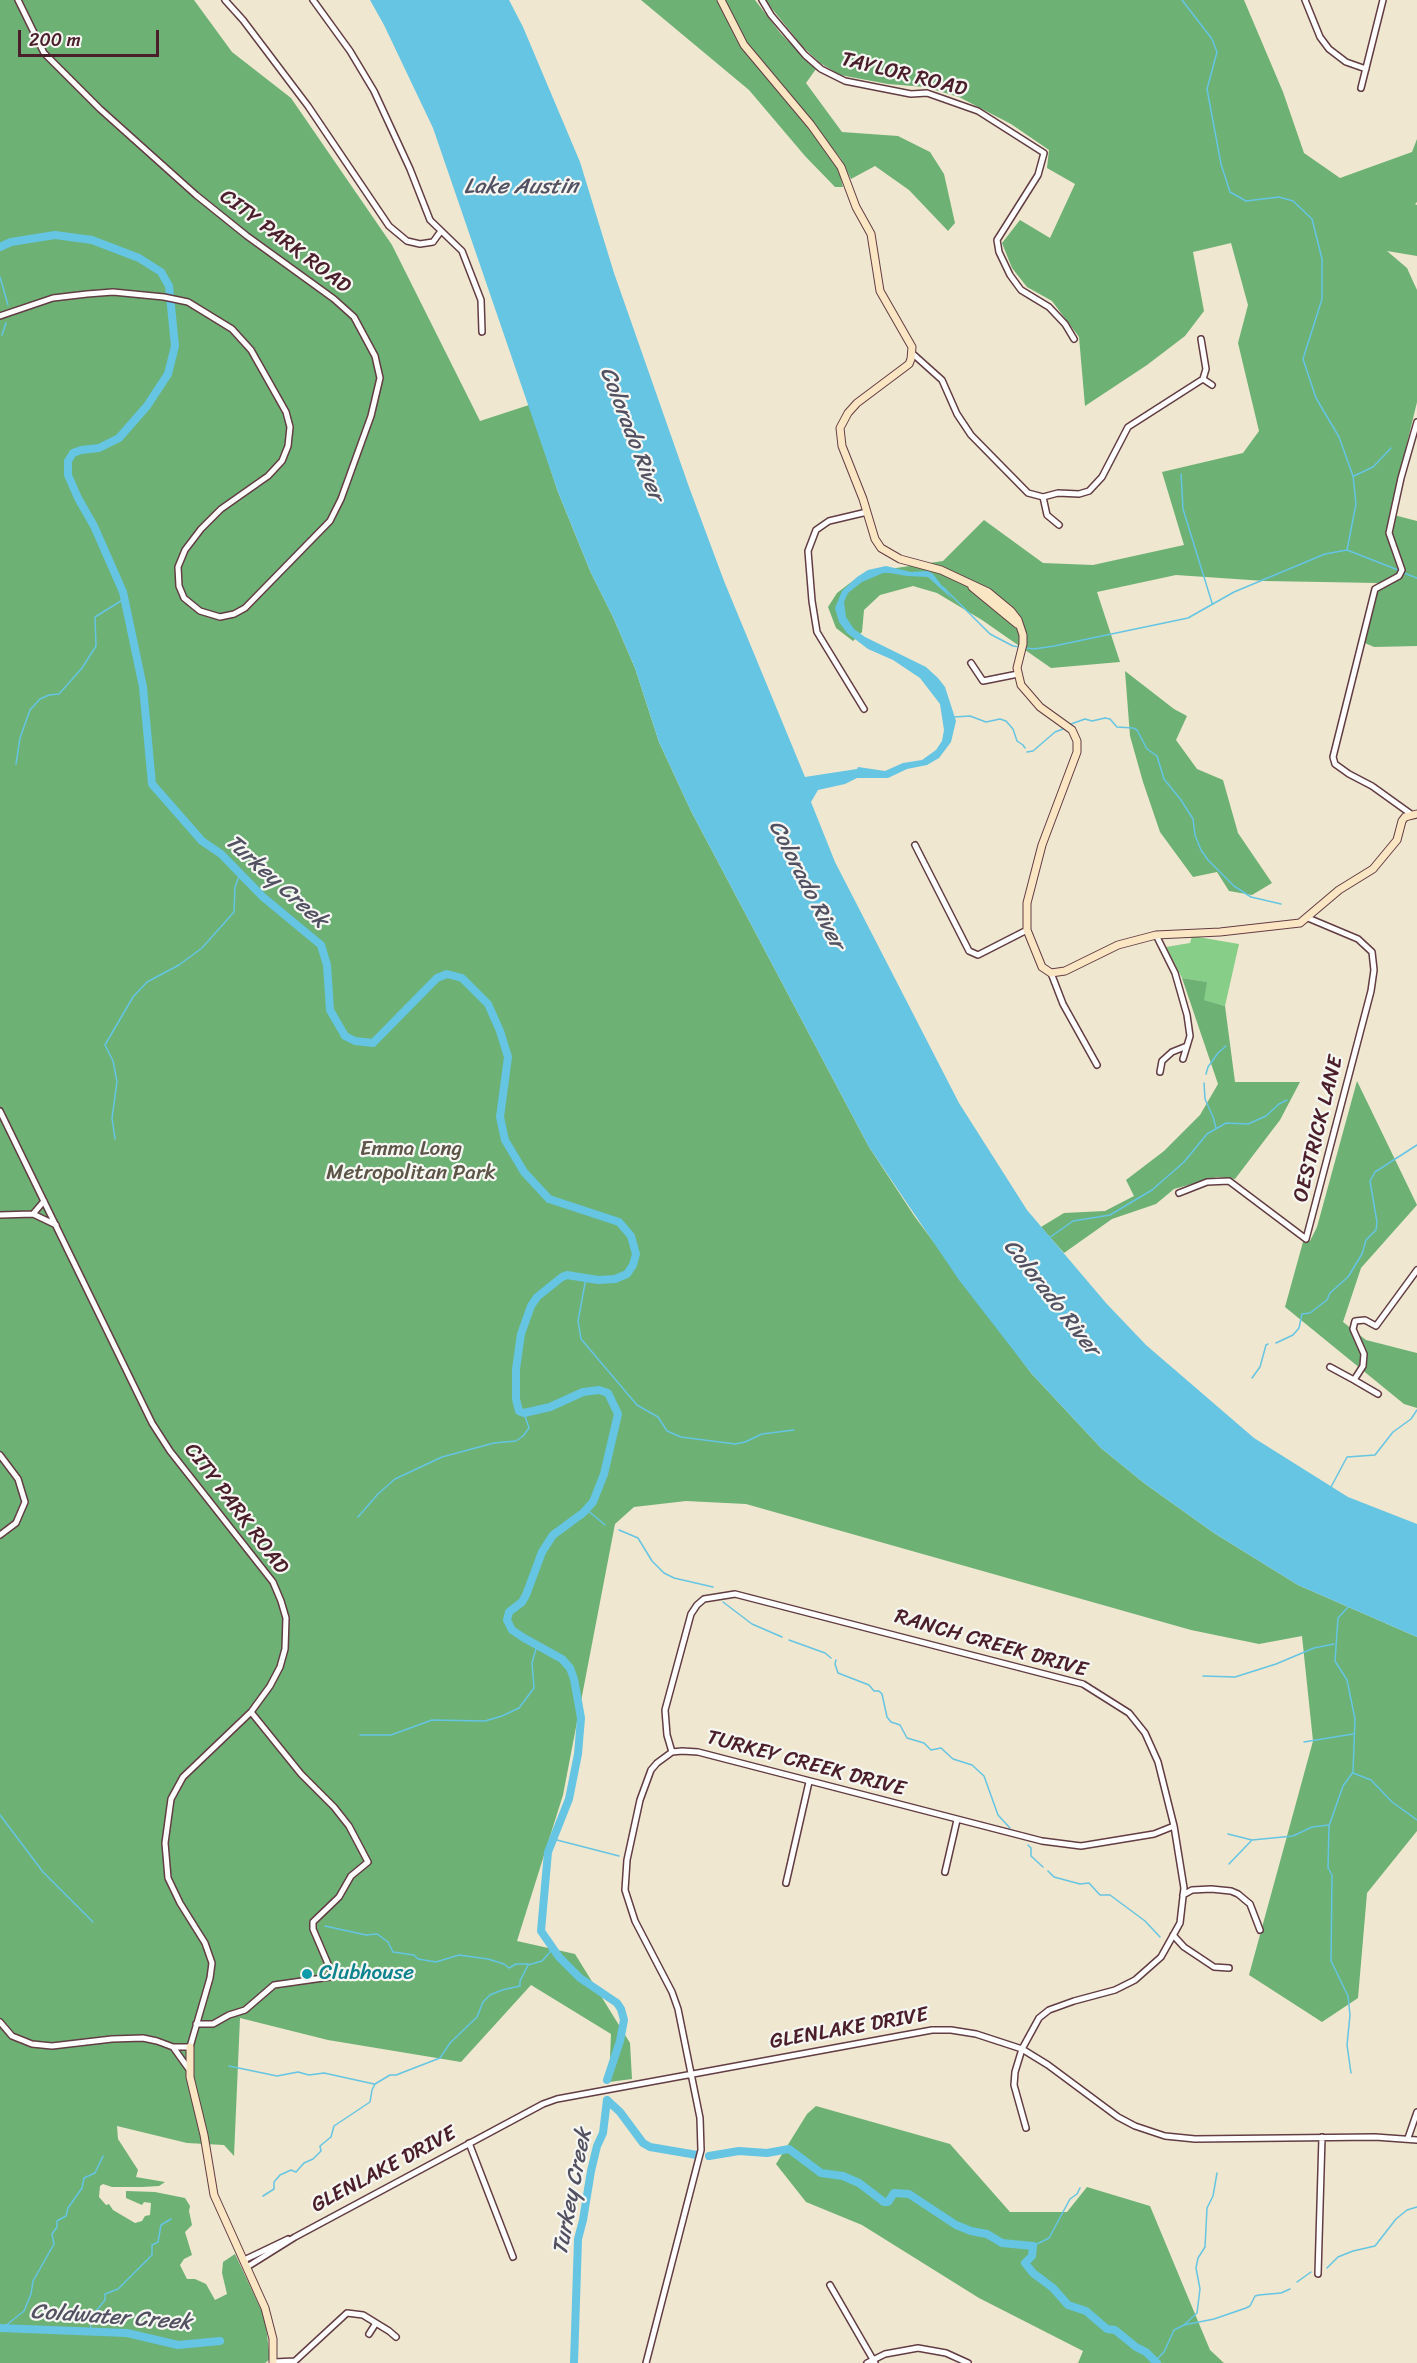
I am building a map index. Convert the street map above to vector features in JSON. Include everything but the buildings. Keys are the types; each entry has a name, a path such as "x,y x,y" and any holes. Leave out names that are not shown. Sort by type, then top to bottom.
{"street":[{"name":"CITY PARK ROAD","path":"0,316 42,301 78,295 113,292 175,298 196,307 232,328 271,382 289,420 288,446 277,467 268,476 221,509 191,541 180,560 177,573 184,598 200,611 220,617 234,614 250,604 330,521 341,499 377,397 380,378 379,364 358,325 345,308 247,236 196,195 124,131 50,59 37,42 18,0"},
{"path":"225,0 243,20 308,106 388,226 407,241 420,244 433,242 441,231"},
{"path":"313,0 350,51 374,91 410,169 428,216 462,251 478,290 482,309 482,332"},
{"path":"721,0 744,45 811,125 845,175 856,207 871,234 880,291 911,343 912,359 904,368 857,403 848,413 840,428 842,447 875,539 890,555 941,570 963,580 1021,627 1023,644 1018,674 1021,685 1033,701 1072,730 1078,747 1042,845 1026,912 1027,930 1038,959 1046,971 1051,973 1065,971 1118,945 1156,934 1220,932 1292,925 1308,918 1328,898 1367,874 1380,862 1397,840 1402,821 1414,814 1372,786 1349,774 1335,764 1333,757 1375,589 1399,576 1402,570 1389,533 1401,478 1417,422"},
{"name":"TAYLOR ROAD","path":"762,0 771,15 805,55 821,69 845,81 911,94 927,93 978,111 1044,153 1038,175 997,240 999,252 1010,275 1021,290 1049,307 1065,324 1074,339"},
{"path":"1305,0 1320,37 1329,49 1346,62 1366,69"},
{"path":"1361,88 1383,0"},
{"path":"913,354 942,381 957,414 972,435 1028,493 1043,497 1058,493 1079,494 1089,491 1102,477 1128,428 1203,379 1206,369 1201,339"},
{"path":"1203,379 1212,385"},
{"path":"1043,497 1047,515 1059,525"},
{"path":"864,709 817,632 808,551 816,530 829,521 867,512"},
{"path":"971,663 983,681 1018,674"},
{"path":"915,845 969,951 978,955 1027,930"},
{"name":"OESTRICK LANE","path":"1179,1193 1207,1182 1228,1181 1306,1239 1368,1002 1374,970 1372,952 1358,939 1308,918"},
{"path":"1156,934 1175,973 1187,1015 1190,1036 1183,1059"},
{"path":"1051,973 1063,1004 1097,1065"},
{"path":"1160,1072 1162,1061 1172,1052 1187,1046"},
{"name":"CITY PARK ROAD","path":"0,1111 152,1423 170,1450 246,1546 278,1592 286,1618 285,1649 276,1676 251,1712 183,1776 171,1799 165,1857 168,1878 180,1903 205,1943 212,1963 210,1978 190,2047 188,2068 204,2135 214,2195 269,2318 273,2339 273,2362"},
{"path":"33,1214 45,1201"},
{"path":"0,1215 33,1214 56,1225"},
{"path":"1354,1380 1363,1366 1364,1354 1353,1329 1355,1321 1365,1320 1376,1326 1417,1270"},
{"path":"1330,1367 1378,1394"},
{"path":"0,1455 18,1479 25,1502 16,1523 0,1535"},
{"name":"RANCH CREEK DRIVE","path":"672,1752 667,1735 665,1710 690,1614 704,1599 735,1594 1083,1684 1129,1713 1145,1734 1158,1762 1174,1826 1181,1860 1183,1895 1180,1923 1161,1957 1135,1980 1115,1990 1049,2010 1035,2024 1022,2049 1014,2085 1026,2128"},
{"path":"196,2024 210,2025 246,2010 274,1985 330,1977 331,1971 312,1929 313,1922 339,1898 351,1876 368,1862 355,1837 334,1807 301,1774 251,1712"},
{"name":"TURKEY CREEK DRIVE","path":"672,1752 682,1750 698,1752 1042,1841 1081,1846 1154,1834 1174,1826"},
{"path":"646,2363 701,2150 700,2118 678,2009 672,1992 630,1908 625,1883 640,1800 651,1770 657,1762 672,1752"},
{"path":"786,1883 808,1782"},
{"path":"945,1872 957,1820"},
{"path":"1183,1895 1192,1890 1207,1889 1231,1891 1238,1894 1250,1904 1260,1930"},
{"path":"1173,1935 1184,1947 1214,1967 1229,1968"},
{"path":"0,2022 12,2036 32,2044 52,2046 144,2038 173,2047 190,2047"},
{"name":"GLENLAKE DRIVE","path":"246,2263 271,2246 295,2237 530,2110 557,2099 932,2030 976,2034 1022,2049 1048,2065 1118,2117 1149,2131 1195,2139 1322,2137 1417,2140"},
{"path":"173,2047 188,2068"},
{"path":"1408,2138 1417,2112"},
{"path":"1318,2274 1322,2137"},
{"path":"469,2143 513,2257"},
{"path":"830,2285 874,2361"},
{"path":"273,2362 295,2361 347,2313 363,2315 396,2337"},
{"path":"369,2334 376,2323"},
{"path":"867,2363 902,2350 918,2348 946,2352 968,2363"}],"green space":[{"name":"Emma Long Metropolitan Park","path":"0,0 194,0 232,52 291,98 392,245 480,421 529,405 558,492 591,573 635,668 659,742 691,811 869,1147 915,1217 1031,1373 1101,1448 1144,1483 1214,1533 1298,1585 1417,1637 1417,1831 1367,1893 1358,1998 1322,2022 1249,1975 1313,1741 1302,1636 1259,1644 1191,1630 746,1504 686,1501 634,1507 615,1524 563,1795 517,1941 575,1954 630,2043 632,2079 609,2082 611,2034 531,1985 461,2062 328,2040 240,2018 234,2156 224,2145 187,2143 117,2126 118,2139 138,2170 136,2177 165,2182 159,2186 142,2187 112,2187 103,2184 100,2186 99,2197 106,2205 109,2204 113,2210 135,2223 150,2215 151,2203 144,2202 142,2205 126,2198 126,2191 155,2192 185,2198 190,2206 192,2225 185,2232 192,2255 184,2259 180,2265 187,2279 195,2279 206,2284 215,2300 227,2294 222,2273 223,2262 235,2254 265,2318 270,2359 265,2363 0,2363"},
{"path":"641,0 719,0 736,39 839,170 843,187 835,187 805,156 749,90"},
{"path":"724,0 755,0 781,34 816,69 806,83 842,132 898,136 930,152 944,174 955,223 948,231 909,190 875,166 851,179 841,159 750,48"},
{"path":"765,0 1244,0 1283,92 1304,153 1340,178 1412,152 1417,139 1417,202 1415,204 1417,205 1417,256 1387,251 1407,268 1417,290 1417,402 1390,514 1417,521 1417,646 1374,647 1365,643 1376,595 1380,589 1378,583 1265,581 1176,575 1097,592 1120,662 1051,668 982,620 937,593 913,586 880,595 864,610 862,632 853,641 836,628 828,607 837,593 854,580 883,570 943,561 984,520 1043,563 1093,565 1184,545 1162,472 1243,453 1259,431 1238,343 1248,305 1231,243 1193,252 1204,311 1185,336 1147,365 1085,406 1079,337 1052,301 1027,287 1012,268 1002,243 1020,220 1050,238 1075,184 1047,168 1049,150 1011,124 959,97 925,87 888,84 840,75 820,63 802,46"},
{"path":"1125,671 1174,709 1187,716 1176,740 1197,769 1223,780 1238,833 1272,883 1252,895 1229,891 1217,872 1193,877 1160,832 1130,736"},
{"path":"1192,936 1239,944 1225,1006 1203,1000 1206,982 1182,978 1166,947 1190,943"},
{"path":"1182,978 1207,982 1204,1000 1225,1006 1235,1082 1300,1082 1280,1120 1235,1179 1217,1177 1174,1189 1156,1204 1112,1219 1064,1253 1041,1227 1064,1213 1105,1211 1134,1196 1126,1180 1164,1151 1200,1115 1218,1084"},
{"path":"1357,1081 1417,1205 1361,1268 1343,1322 1366,1340 1417,1353 1417,1408 1404,1404 1285,1307 1303,1242 1310,1241 1317,1227"},
{"path":"816,2106 950,2144 1010,2212 1067,2212 1087,2187 1150,2206 1210,2350 1224,2363 1078,2363 1083,2351 979,2298 862,2225 806,2202 776,2164 807,2114"}],"water":[{"name":"Lake Austin","path":"370,0 509,0 523,27 580,162 614,273 689,487 724,581 805,777 858,767 885,771 903,763 922,760 936,750 942,741 944,730 940,704 920,678 893,660 868,649 847,633 839,622 835,608 842,591 868,570 886,566 911,572 928,571 933,574 952,599 928,577 890,573 883,573 862,582 848,593 844,602 846,617 854,629 865,637 926,667 945,687 956,721 951,742 939,758 927,765 907,769 888,778 857,778 845,784 818,790 811,802 835,862 959,1103 1027,1210 1106,1303 1146,1345 1254,1438 1348,1497 1417,1524 1417,1637 1298,1585 1214,1533 1144,1483 1101,1448 1031,1373 959,1280 869,1147 691,811 659,742 635,668 591,573 558,492 433,128"}],"waterway":[{"path":"1182,0 1212,39 1217,52 1207,89 1221,164 1230,192 1246,201 1279,197 1293,201 1312,219 1322,259 1322,299 1303,359 1316,398 1339,437 1353,476 1356,504 1347,550"},
{"name":"Turkey Creek","path":"0,247 11,242 55,235 92,240 139,258 161,272 169,286 175,346 168,374 147,406 119,438 99,448 73,453 68,461 68,475 94,526 123,592 143,687 152,784 202,841 221,854 263,897 321,945 327,965 330,1010 345,1036 355,1041 373,1043 437,978 447,974 462,978 488,1004 500,1031 508,1057 500,1117 505,1140 524,1172 549,1199 619,1222 631,1236 636,1254 627,1274 615,1279 598,1280 567,1275 562,1277 537,1297 531,1306 521,1334 516,1369 516,1399 519,1411 524,1413 550,1407 583,1392 599,1390 608,1393 618,1414 604,1474 593,1502 583,1513 553,1535 542,1552 526,1595 522,1602 509,1612 507,1620 512,1630 562,1659 570,1668 574,1679 581,1718 578,1754 569,1799 548,1852 541,1931 559,1957 580,1978 617,2003 621,2009 624,2020 620,2041 607,2080"},
{"path":"0,277 8,305"},
{"path":"2,335 6,323"},
{"path":"1354,476 1373,467 1391,448"},
{"path":"1181,474 1183,509 1212,603"},
{"path":"1026,648 1054,646 1188,618 1234,592 1325,554 1347,550 1398,570"},
{"path":"1404,573 1417,578"},
{"path":"943,587 990,634 1013,646 1020,647"},
{"path":"16,764 20,738 30,710 40,699 59,694 82,668 96,646 95,617 124,599"},
{"path":"954,717 970,716 986,722 1000,719 1006,721 1013,729 1017,741 1025,748"},
{"path":"1071,724 1085,719 1092,721 1105,718 1110,719 1117,727 1137,730 1147,749 1157,756 1164,779 1193,819 1195,835 1208,860 1234,886 1251,897 1281,904"},
{"path":"1027,752 1033,751 1055,732 1063,729"},
{"path":"115,1139 112,1118 117,1082 113,1061 105,1045 133,997 147,982 179,965 202,948 234,912 235,887 240,874"},
{"path":"1206,1074 1208,1067 1226,1046"},
{"path":"1204,1083 1205,1099 1216,1128"},
{"path":"1049,1238 1073,1221 1110,1215 1152,1190 1184,1162 1207,1134 1226,1123 1248,1124 1266,1116 1287,1100"},
{"path":"1276,1343 1293,1335 1299,1328 1302,1314 1310,1313 1327,1300 1330,1293 1348,1277 1362,1254 1366,1240 1376,1230 1377,1222 1370,1181 1375,1172 1417,1145"},
{"path":"586,1278 578,1321 581,1339 637,1405 658,1417 667,1431 681,1437 735,1444 762,1434 794,1430"},
{"path":"1252,1378 1260,1367 1268,1344"},
{"path":"1331,1487 1347,1457 1375,1455 1393,1432 1411,1419 1417,1410"},
{"path":"358,1517 395,1479 442,1457 494,1443 516,1441 529,1428 524,1413"},
{"path":"586,1509 605,1525"},
{"path":"619,1530 638,1538 652,1561 664,1573 674,1578 713,1587"},
{"path":"723,1602 752,1624 782,1637"},
{"path":"1349,1606 1338,1618 1335,1661 1347,1680 1355,1719 1353,1772 1343,1786 1329,1826 1328,1868 1332,1875 1331,1961 1348,1996 1350,2015 1347,2045 1351,2073"},
{"path":"789,1640 825,1653 831,1658"},
{"path":"1203,1676 1235,1677 1276,1664 1314,1648 1334,1644"},
{"path":"360,1735 391,1735 432,1720 485,1721 519,1708 534,1688 532,1663 537,1645"},
{"path":"836,1660 838,1673 869,1685 874,1691 882,1694 887,1717 891,1722 900,1725 907,1738 924,1743 931,1750 941,1748 953,1759 972,1765 984,1776 998,1815 1010,1828"},
{"path":"1304,1742 1353,1734"},
{"path":"1353,1773 1371,1780 1392,1802 1417,1820"},
{"path":"0,1815 43,1872 93,1922"},
{"path":"1228,1834 1252,1840 1293,1836 1312,1827 1329,1825"},
{"path":"553,1839 619,1856"},
{"path":"1229,1864 1251,1841"},
{"path":"1028,1845 1031,1848 1031,1856 1043,1867"},
{"path":"1048,1871 1054,1877 1080,1884 1089,1883 1100,1895 1110,1895 1145,1921 1160,1937"},
{"path":"325,1926 366,1935 377,1934 388,1942 393,1952 414,1955 418,1959 436,1962 459,1955 488,1959 509,1968 516,1964 528,1964"},
{"path":"263,2196 274,2189 274,2182 280,2175 291,2170 296,2172 304,2163 313,2159 321,2151 320,2146 331,2137 334,2126 370,2102 375,2084 390,2075 396,2075 440,2058 450,2043 477,2017 483,2002 490,1995 520,1986 528,1965 542,1961 550,1952 550,1945"},
{"path":"229,2066 277,2076 298,2072 309,2075 324,2073 374,2084"},
{"path":"607,2100 620,2112 643,2143 650,2147 697,2155"},
{"name":"Turkey Creek","path":"574,2363 578,2239 591,2171 597,2146 603,2133 607,2100"},
{"path":"709,2156 739,2151 767,2153 789,2149 821,2173 843,2176 859,2183 884,2202 888,2202 894,2193 909,2194 956,2225 987,2234 1002,2243 1033,2246 1032,2256 1025,2263 1033,2273 1053,2288 1068,2305 1086,2311 1107,2329 1115,2330 1146,2352 1157,2363"},
{"path":"4,2327 24,2311 31,2294 33,2281 54,2244 52,2234 57,2227 57,2221 66,2216 68,2208 82,2188 84,2178 95,2173 103,2156"},
{"path":"1155,2361 1164,2352 1174,2330 1184,2325 1197,2313 1200,2289 1196,2268 1198,2258 1205,2247 1207,2208 1213,2196 1217,2173"},
{"path":"1033,2246 1049,2238 1070,2199 1077,2194 1080,2188"},
{"path":"1327,2268 1338,2257 1375,2246 1396,2219 1407,2210 1417,2207"},
{"path":"90,2331 92,2316 105,2300 105,2294 118,2289 152,2255 152,2245 158,2242 161,2225 171,2219"},
{"path":"1297,2282 1311,2272"},
{"path":"1184,2325 1214,2319 1246,2308 1250,2306 1255,2296 1281,2293 1290,2289"},
{"name":"Coldwater Creek","path":"0,2328 127,2333 178,2345 220,2341"}],"place":[{"name":"Clubhouse","path":"307,1974"}],"water label":[{"name":"Colorado River","path":"631,434"},
{"name":"Colorado River","path":"806,885"},
{"name":"Colorado River","path":"1051,1298"}]}
